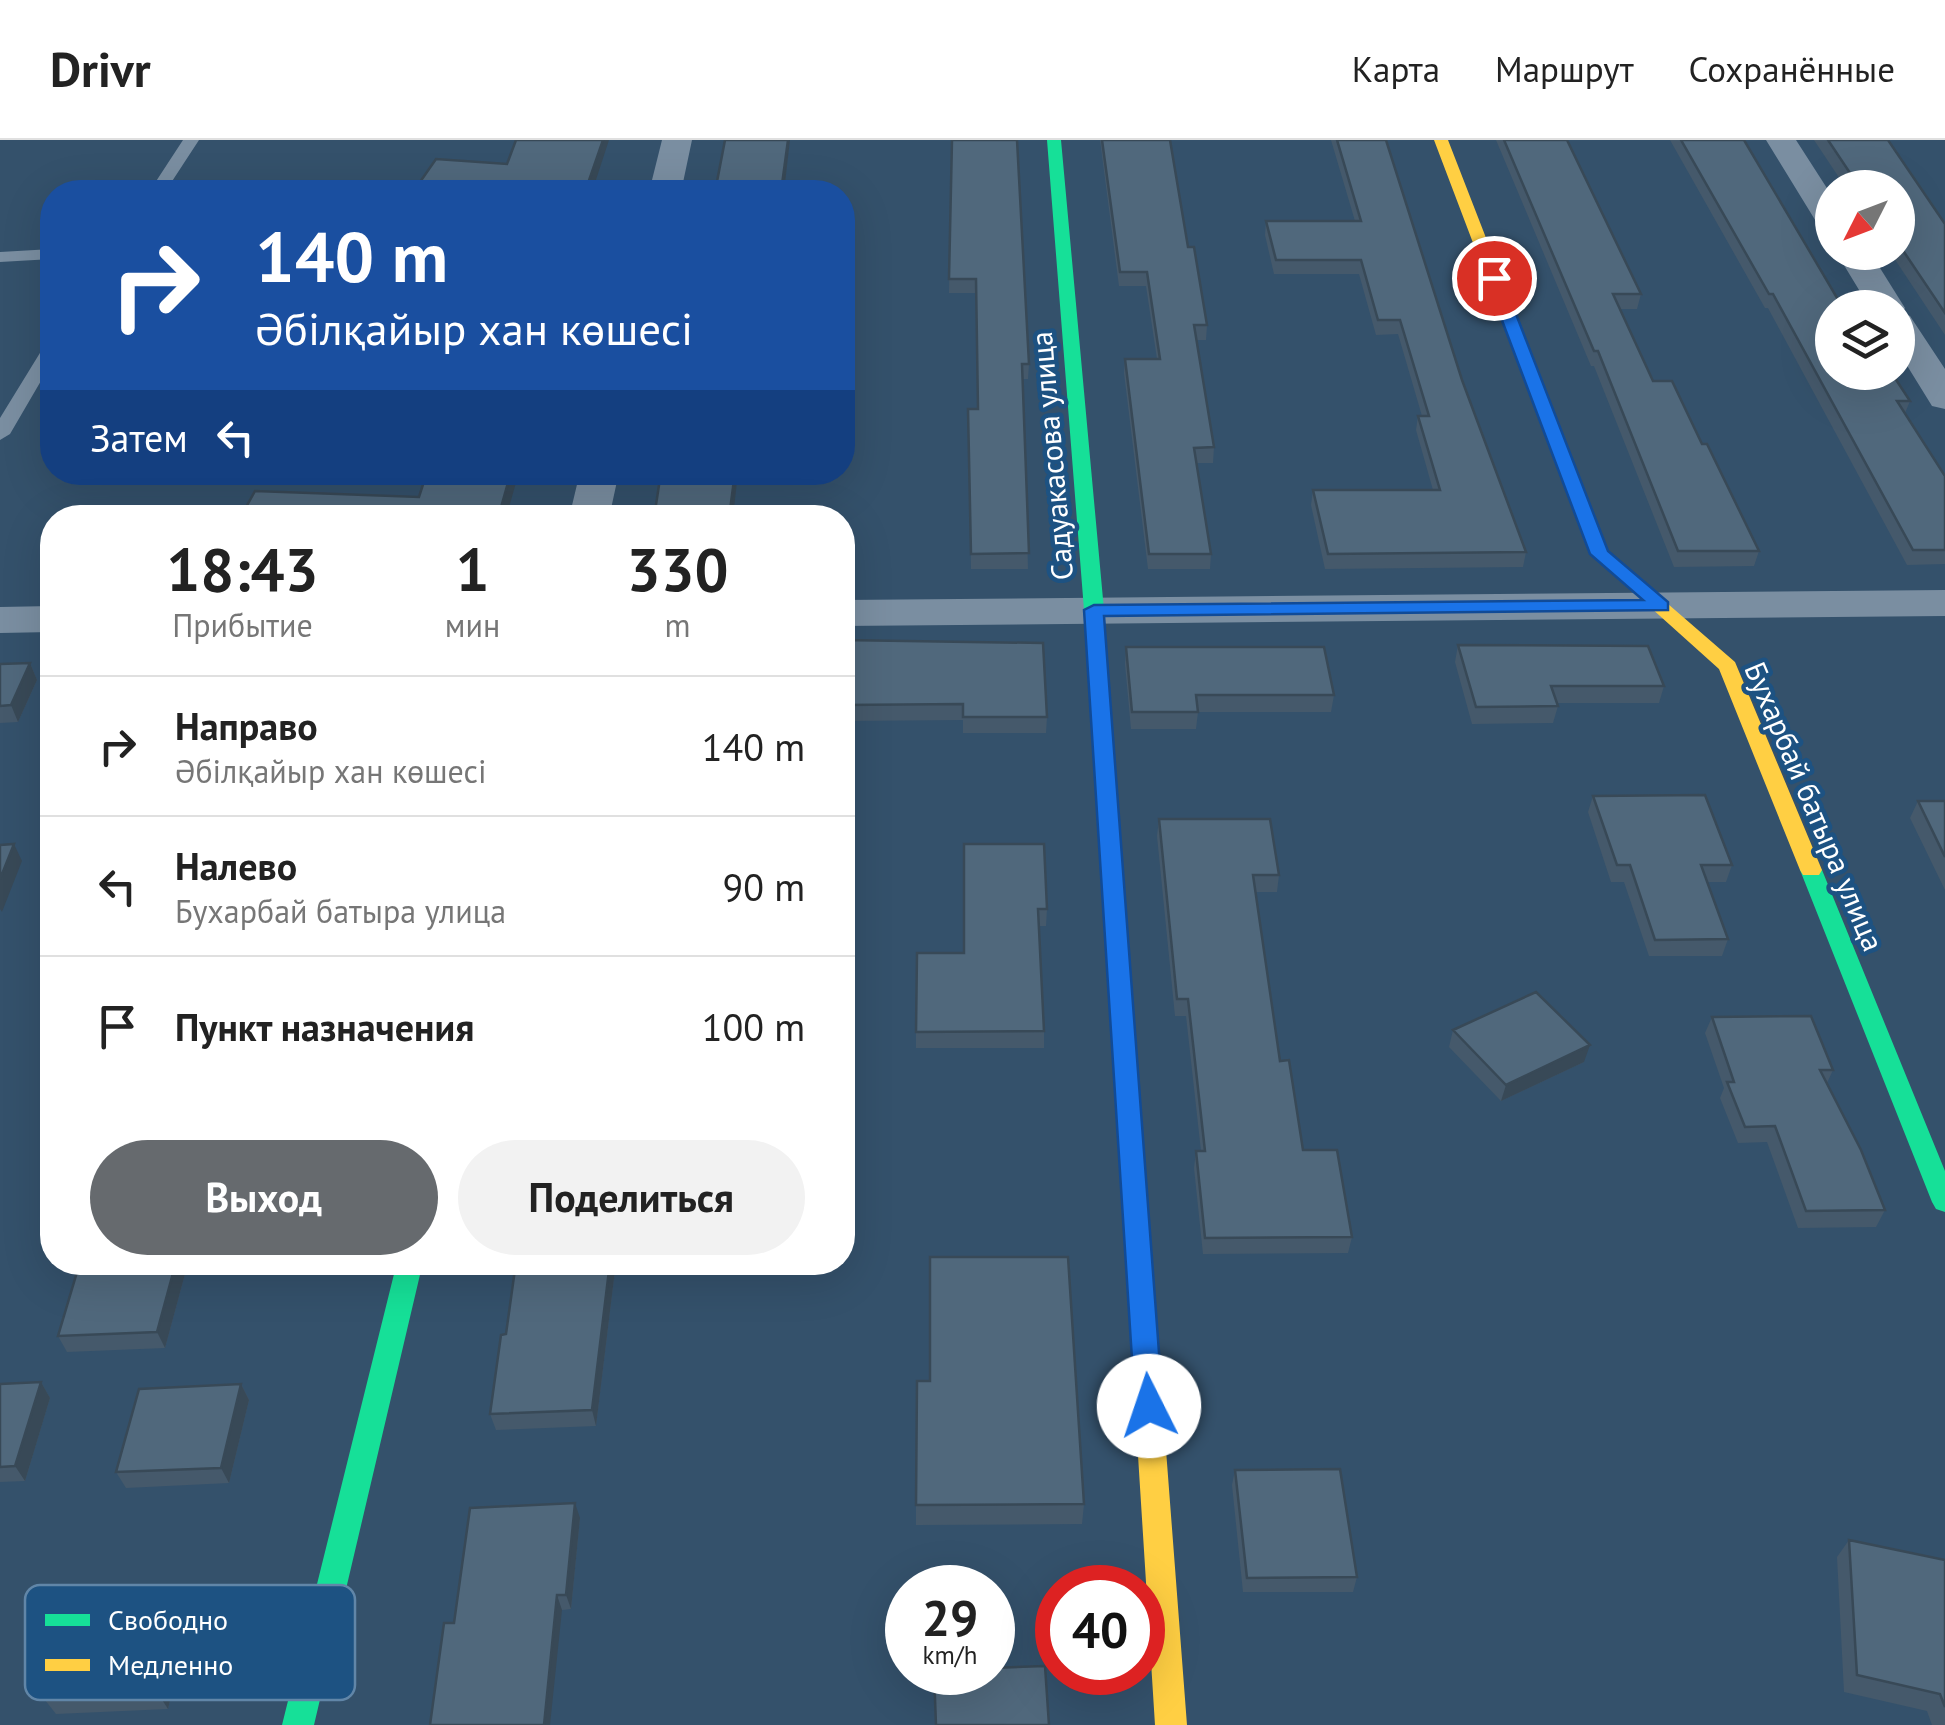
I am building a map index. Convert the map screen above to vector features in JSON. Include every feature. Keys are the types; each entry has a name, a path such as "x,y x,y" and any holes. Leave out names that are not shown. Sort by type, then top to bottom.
{"street":[{"path":"667,180 677,140"},
{"name":"Садуакасова улица","path":"1054,140 1094,610 1171,1725"},
{"name":"Бухарбай батыра улица","path":"1441,140 1600,554 1728,666 1945,1202"},
{"path":"1781,140 1815,194"},
{"path":"1915,350 1945,398"},
{"path":"855,612 1945,603"},
{"path":"0,620 40,619"},
{"path":"332,1585 407,1275"},
{"path":"298,1725 304,1700"}],"lane":[{"path":"165,180 190,140"},
{"path":"0,256 40,254"},
{"path":"0,434 40,366"},
{"path":"27,386 40,386"}],"building":[{"path":"516,140 603,140 589,180 421,180 436,159 507,164"},
{"path":"725,140 788,140 783,180 717,180"},
{"path":"952,140 1017,140 1029,364 1022,364 1029,553 971,554 968,409 978,409 976,279 949,279"},
{"path":"1102,140 1170,140 1188,247 1194,247 1207,325 1194,325 1214,447 1194,448 1211,554 1149,554 1125,359 1160,359 1147,272 1120,272"},
{"path":"1337,140 1386,140 1462,380 1526,552 1328,554 1313,490 1440,490 1418,416 1429,416 1400,320 1378,320 1361,260 1276,260 1266,221 1361,221"},
{"path":"1504,140 1567,140 1641,294 1613,294 1653,381 1672,381 1759,551 1678,551 1598,351 1594,351"},
{"path":"1681,140 1744,140 1815,260 1815,270 1821,270 1832,290 1815,290 1815,371 1773,294 1769,294"},
{"path":"1828,140 1888,140 1908,170 1848,170"},
{"path":"1915,180 1945,224 1945,313 1915,268"},
{"path":"1826,390 1903,390 1910,401 1897,401 1945,476 1945,550 1913,550"},
{"path":"423,485 507,485 502,505 247,505 255,491 419,497"},
{"path":"659,485 733,485 731,505 656,505"},
{"path":"855,640 1043,643 1047,717 963,717 963,704 855,705"},
{"path":"1458,645 1648,646 1664,686 1551,686 1558,706 1476,707"},
{"path":"1126,647 1324,647 1334,695 1196,695 1198,712 1132,712"},
{"path":"30,663 11,705 0,706 0,664"},
{"path":"1705,795 1732,865 1701,865 1728,939 1655,940 1630,865 1617,865 1593,796"},
{"path":"1918,801 1945,801 1945,857"},
{"path":"1159,819 1270,819 1279,875 1253,875 1280,1061 1289,1060 1303,1150 1337,1150 1352,1237 1205,1238 1196,1151 1205,1151 1188,999 1177,999"},
{"path":"14,844 0,879 0,845"},
{"path":"964,844 1044,844 1047,909 1038,909 1044,1031 916,1032 917,953 964,953"},
{"path":"1536,992 1590,1045 1506,1085 1453,1030"},
{"path":"1811,1016 1833,1070 1820,1070 1861,1150 1885,1210 1806,1211 1775,1126 1745,1127 1727,1082 1734,1082 1712,1017"},
{"path":"930,1257 1068,1257 1084,1504 916,1505 917,1381 930,1381"},
{"path":"76,1275 172,1275 157,1332 58,1336"},
{"path":"514,1275 608,1275 592,1410 490,1414 501,1335 506,1334"},
{"path":"41,1382 15,1466 0,1467 0,1384"},
{"path":"241,1384 221,1468 116,1472 139,1389"},
{"path":"1340,1469 1357,1577 1247,1578 1235,1470"},
{"path":"575,1503 566,1595 557,1595 544,1725 430,1725 444,1623 454,1623 470,1508"},
{"path":"1849,1540 1945,1560 1945,1707 1940,1694 1857,1675"},
{"path":"1035,1666 1035,1695 1047,1695 1049,1725 936,1725 935,1695 1015,1695 1015,1667"}],"traffic: fast":[{"path":"1054,140 1094,610 1129,1122"},
{"path":"1811,870 1945,1202"},
{"path":"332,1585 407,1275"},
{"path":"298,1725 304,1700"}],"traffic: slow":[{"path":"1441,140 1600,554 1728,666 1811,870"},
{"path":"1129,1122 1171,1725"}],"route":[{"path":"1149,1406 1094,610 1661,606 1600,554 1494,278"}]}
